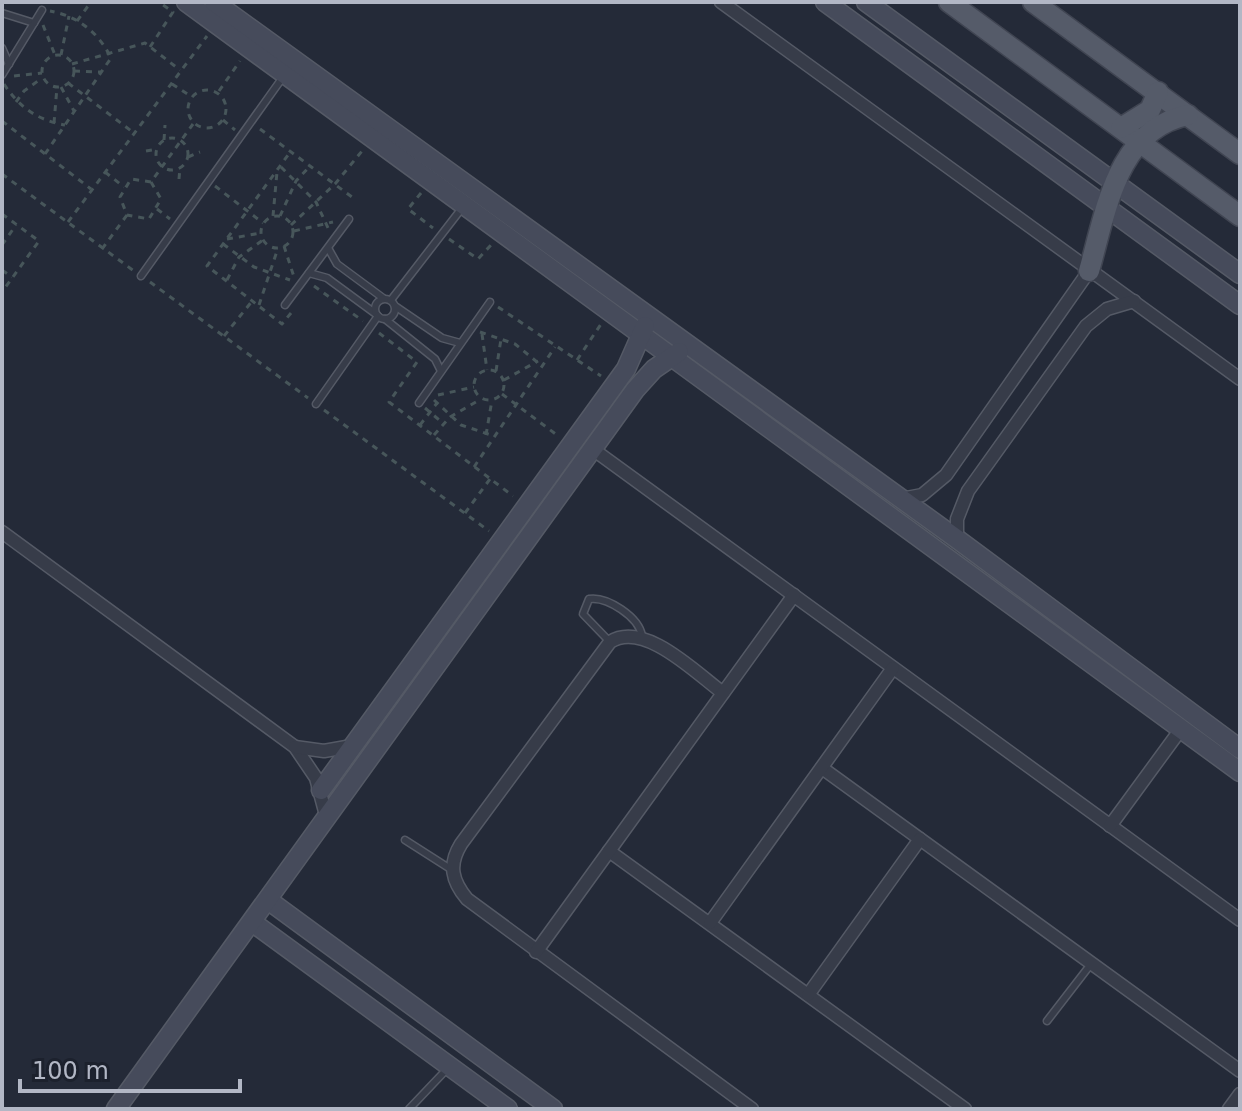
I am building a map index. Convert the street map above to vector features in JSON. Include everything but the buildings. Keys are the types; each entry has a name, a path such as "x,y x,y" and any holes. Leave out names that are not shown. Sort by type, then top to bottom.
{"main road":[{"path":"949,2 1240,216"},
{"path":"1033,2 1240,154"},
{"path":"1121,128 1150,110 1158,92"},
{"path":"1089,271 1116,184 1138,142 1158,124 1188,115"}],"street":[{"path":"186,2 1240,772"},
{"path":"214,2 957,539 1240,749"},
{"path":"721,2 1240,379"},
{"path":"825,2 1240,305"},
{"path":"866,2 1240,274"},
{"path":"901,499 922,495 946,475 1089,271"},
{"path":"957,539 960,509 968,491 1086,326 1107,309 1134,301"},
{"path":"321,790 614,385 642,336 648,316"},
{"path":"116,1109 641,383 671,357 691,348"},
{"path":"594,450 1240,920"},
{"path":"2,532 295,747 321,790 327,819"},
{"path":"536,952 794,595"},
{"path":"723,693 642,636 625,635 610,642 461,844 452,870 454,881 467,899 752,1109"},
{"path":"710,923 893,668"},
{"path":"1110,826 1181,729"},
{"path":"295,747 324,751 352,746"},
{"path":"822,768 1240,1071"},
{"path":"808,995 920,839"},
{"path":"609,851 965,1109"},
{"path":"268,900 553,1109"},
{"path":"252,922 508,1109"},
{"path":"1229,1109 1240,1094"}],"lane":[{"path":"2,13 34,23"},
{"path":"2,78 41,13"},
{"path":"2,48 9,64"},
{"path":"141,276 285,74"},
{"path":"380,316 376,304 390,301 464,206"},
{"path":"285,305 349,219"},
{"path":"330,244 337,264 442,338 460,343"},
{"path":"309,273 327,278 380,316 435,359 441,371"},
{"path":"380,316 392,317 390,301"},
{"path":"419,403 490,302"},
{"path":"316,404 380,316"},
{"path":"610,642 583,614 584,603 589,599 600,599 633,619 642,636"},
{"path":"405,840 452,870"},
{"path":"1047,1021 1091,963"},
{"path":"409,1109 449,1066"}],"path":[{"path":"77,21 91,2"},
{"path":"150,47 173,12 159,2"},
{"path":"45,154 111,58 99,39 77,21 69,16 41,13 58,55 72,64 74,71 68,83 59,87"},
{"path":"58,55 69,16"},
{"path":"68,222 216,24"},
{"path":"72,64 145,43 181,71"},
{"path":"218,91 249,49"},
{"path":"16,102 42,75 48,58 58,55"},
{"path":"74,71 101,72"},
{"path":"65,125 34,115 16,102 2,78 42,75 59,87 74,111"},
{"path":"68,83 134,133"},
{"path":"172,83 192,97"},
{"path":"54,123 59,87"},
{"path":"193,124 186,107 198,89 218,91"},
{"path":"193,124 215,128 223,120 228,112 218,91"},
{"path":"223,120 241,135"},
{"path":"2,121 92,189"},
{"path":"251,122 356,200"},
{"path":"151,182 193,124"},
{"path":"146,151 157,149 164,140 165,125"},
{"path":"164,140 181,141"},
{"path":"181,141 187,158"},
{"path":"291,225 335,184 364,148"},
{"path":"157,149 162,166"},
{"path":"291,151 207,266 282,324 292,311"},
{"path":"179,179 180,167 187,158 200,152"},
{"path":"162,166 180,167"},
{"path":"280,216 296,181 310,166"},
{"path":"280,167 316,202 327,223 330,244"},
{"path":"105,172 124,187"},
{"path":"273,216 277,172"},
{"path":"2,174 501,540"},
{"path":"127,215 120,197 124,187 131,179 151,182"},
{"path":"209,181 263,223"},
{"path":"127,215 149,219 157,209 161,199 151,182"},
{"path":"157,209 178,225"},
{"path":"2,214 39,241 2,292"},
{"path":"102,249 127,215"},
{"path":"259,305 278,248 289,243 293,231 291,225 280,216 273,216 263,223 261,233 263,240 278,248"},
{"path":"293,231 349,219"},
{"path":"2,245 16,225"},
{"path":"227,239 261,233"},
{"path":"227,281 239,257 263,240"},
{"path":"223,244 270,274 301,283"},
{"path":"2,270 12,277"},
{"path":"305,294 312,285"},
{"path":"224,336 253,300"},
{"path":"490,302 614,385"},
{"path":"469,331 502,338 542,366"},
{"path":"482,332 487,370"},
{"path":"496,371 502,338"},
{"path":"474,467 556,346"},
{"path":"504,380 538,361"},
{"path":"481,399 474,387 476,378 487,370 496,371 504,380 502,394"},
{"path":"474,387 432,396 450,417 494,436"},
{"path":"502,394 569,444"},
{"path":"433,435 450,417 481,399 492,400 502,394"},
{"path":"486,435 492,400"},
{"path":"420,425 437,403"},
{"path":"465,513 490,479"}]}
